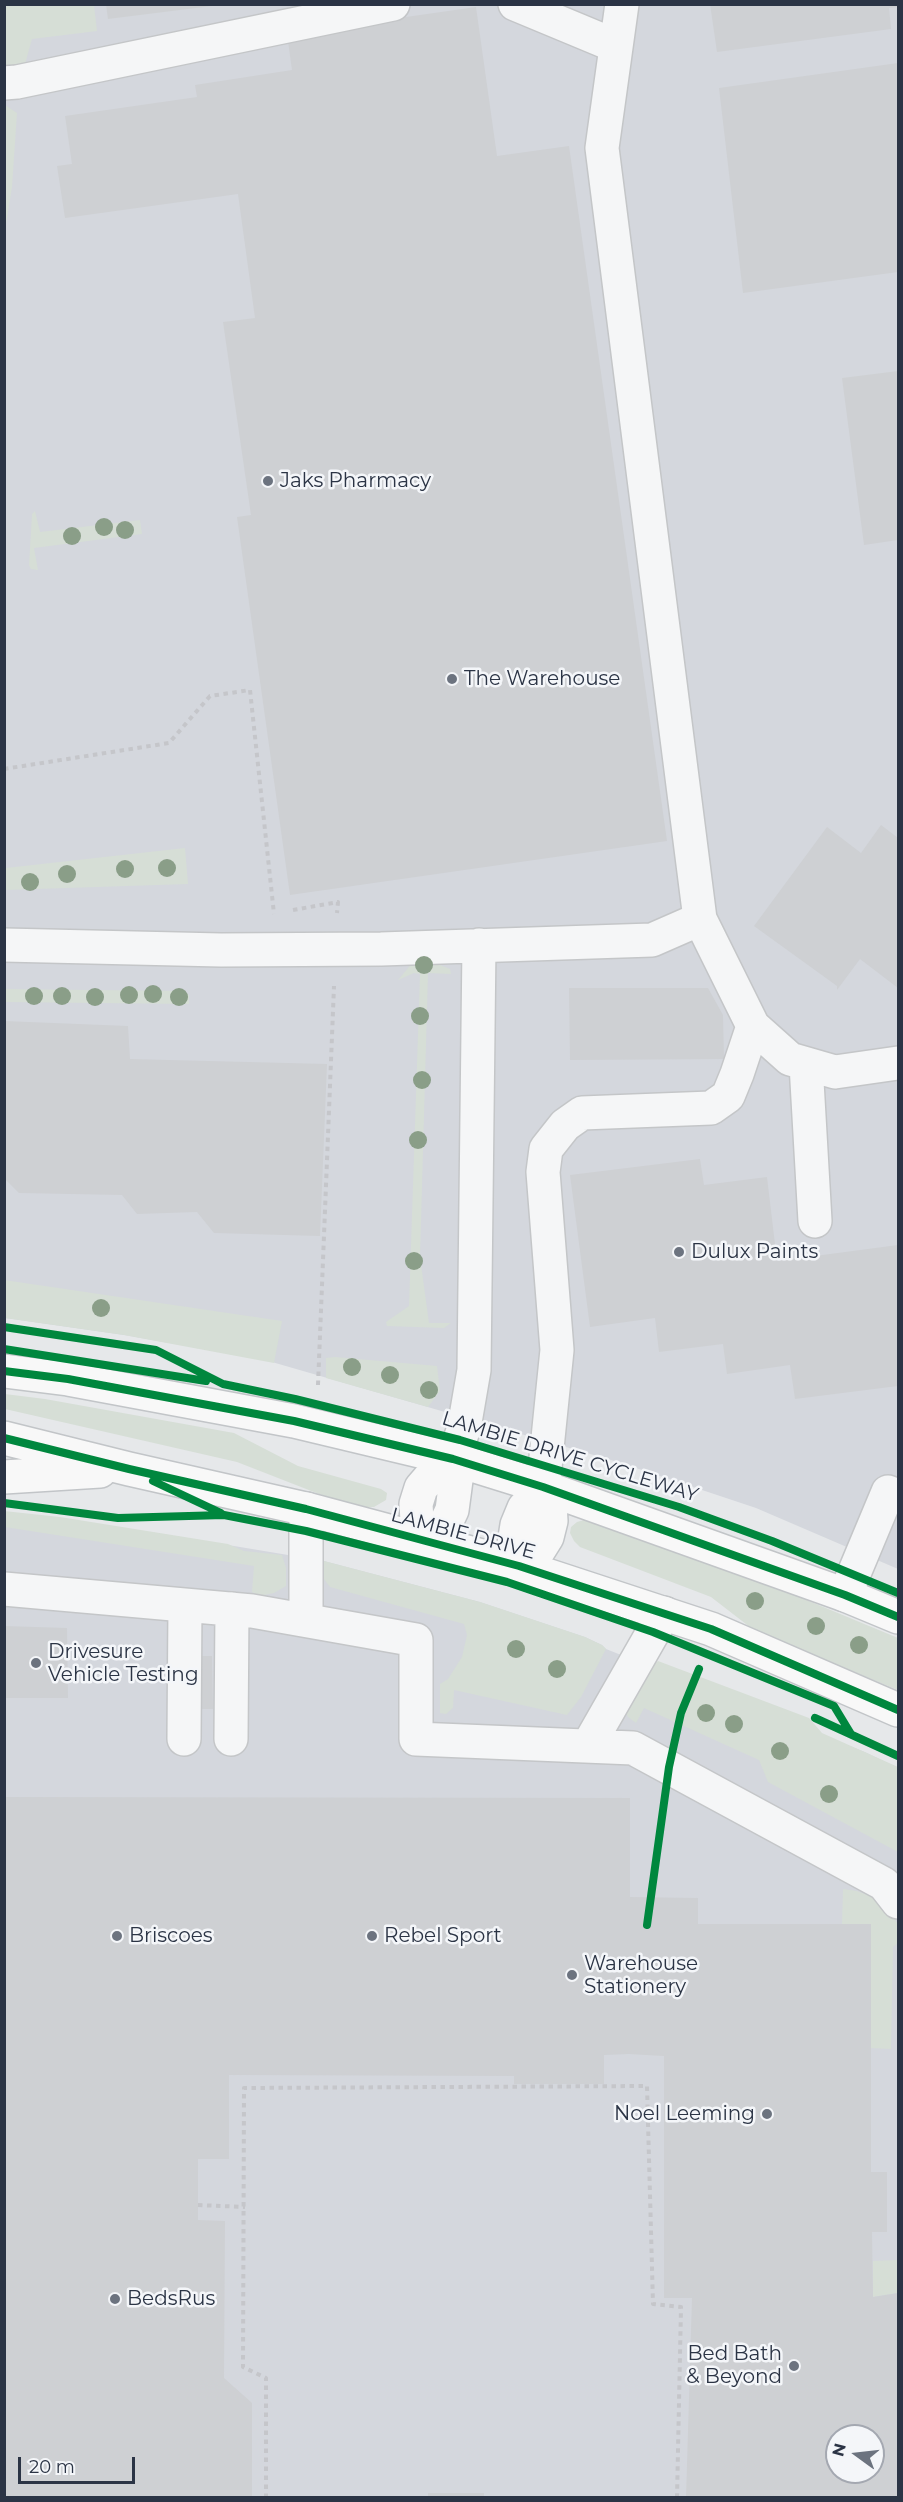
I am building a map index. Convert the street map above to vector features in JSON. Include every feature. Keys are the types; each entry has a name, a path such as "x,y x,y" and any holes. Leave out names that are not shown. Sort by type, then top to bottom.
{"main road":[{"path":"4,1371 68,1379 294,1421 453,1460 543,1487 845,1594 898,1617"},
{"name":"LAMBIE DRIVE","path":"4,1438 306,1509 519,1566 711,1629 898,1710"},
{"path":"428,1541 446,1526 452,1510 456,1480 453,1460"},
{"path":"4,1477 129,1469"},
{"path":"519,1566 514,1544 517,1525 524,1508 543,1487"}],"lane":[{"path":"4,83 393,4"},
{"path":"515,4 616,46"},
{"path":"622,4 602,148 700,920 753,1026 790,1059 835,1072 898,1063"},
{"path":"4,945 221,950 381,949 652,940 700,920"},
{"path":"453,1460 464,1428 474,1370 479,945"},
{"path":"543,1487 557,1350 543,1172 546,1149 565,1125 582,1113 711,1108 728,1096 753,1026"},
{"path":"806,1064 815,1221"},
{"path":"845,1594 895,1485"},
{"path":"306,1509 306,1619"},
{"path":"4,1589 232,1609 306,1619 416,1640 416,1738 633,1748 884,1884 898,1902"},
{"path":"184,1739 185,1605"},
{"path":"231,1739 232,1609"},
{"path":"588,1746 664,1613"}],"path":[{"path":"266,2498 266,2378 243,2367 244,2088 647,2086 653,2304 681,2307 677,2498"},
{"path":"198,2205 245,2207"}],"shaded area":[{"path":"4,5 94,5 97,31 32,39 25,64 17,69 5,67"},
{"path":"5,5 898,5 898,1569 756,1508 618,1462 265,1360 124,1335 5,1318"},
{"path":"5,105 17,113 12,187 5,230"},
{"path":"35,511 40,532 140,520 142,534 34,548 38,570 31,569 29,565 32,514"},
{"path":"185,848 188,884 5,890 5,861 6,868"},
{"path":"425,959 450,969 451,974 428,973 420,1257 429,1323 451,1323 444,1328 387,1326 386,1322 409,1306 420,974 414,973 398,980 413,962"},
{"path":"5,989 184,991 189,995 189,1004 5,1002"},
{"path":"4,1280 282,1321 274,1363 124,1335 5,1318"},
{"path":"326,1358 437,1366 440,1391 428,1407 326,1378"},
{"path":"5,1394 234,1433 298,1466 381,1489 387,1493 386,1500 374,1507 361,1507 319,1494 237,1462 5,1409"},
{"path":"4,1511 60,1517 228,1544 244,1551 282,1555 286,1568 286,1586 274,1593 259,1596 252,1592 254,1566 5,1527"},
{"path":"4,1518 156,1533 324,1561 480,1602 585,1637 606,1649 865,1752 898,1768 898,2497 5,2497"},
{"path":"584,1520 744,1574 898,1638 898,1690 755,1631 711,1597 580,1547 570,1533 571,1527"},
{"path":"324,1561 480,1602 585,1637 606,1649 581,1697 567,1715 454,1690 453,1708 446,1714 440,1713 440,1684 448,1679 462,1657 467,1635 464,1624 330,1587 323,1578"},
{"path":"658,1661 809,1718 822,1733 898,1767 898,1852 768,1782 759,1760 644,1708 636,1723 628,1717 623,1707 633,1679"},
{"path":"843,1889 857,1891 880,1900 898,1924 898,1943 893,1947 891,2049 871,2048 842,1924"},
{"path":"898,2260 898,2293 873,2297 873,2261"}],"building":[{"path":"106,4 212,4 212,6 108,19"},
{"path":"710,4 898,4 898,7 889,8 891,29 717,52"},
{"name":"The Warehouse","path":"476,7 497,156 569,146 667,841 290,895 237,517 251,515 223,322 255,318 238,194 65,218 57,166 72,164 65,116 197,97 195,85 292,70 287,34"},
{"path":"898,63 898,272 743,293 719,88"},
{"path":"898,371 898,540 864,545 842,378"},
{"path":"881,825 898,838 898,988 860,959 837,990 837,986 754,926 827,827 861,853"},
{"path":"569,988 708,988 723,1015 724,1059 570,1060"},
{"path":"4,1021 128,1026 130,1059 327,1064 320,1236 214,1233 197,1212 137,1214 122,1195 19,1193 4,1178"},
{"path":"700,1159 704,1185 767,1177 777,1261 898,1245 898,1386 795,1399 790,1365 727,1374 723,1344 659,1352 655,1318 590,1327 570,1175"},
{"name":"Drivesure Vehicle Testing","path":"4,1626 67,1628 68,1698 4,1698"},
{"path":"196,1656 212,1656 213,1709 197,1709"},
{"path":"4,1797 630,1798 630,1897 698,1898 698,1924 871,1924 871,2172 887,2172 887,2232 872,2232 873,2297 898,2293 898,2498 686,2498 692,2298 664,2298 664,2056 629,2054 604,2055 604,2084 514,2084 514,2076 229,2075 229,2159 198,2159 198,2220 225,2221 224,2378 252,2403 252,2498 4,2498"},
{"path":"428,2493 484,2493 484,2498 428,2498"}],"cycle path":[{"name":"LAMBIE DRIVE CYCLEWAY","path":"4,1327 156,1350 223,1384 295,1399 460,1440 679,1507 772,1541 898,1593"},
{"path":"4,1349 206,1381"},
{"path":"4,1371 68,1379 294,1421 453,1459 543,1487 845,1595 898,1617"},
{"path":"4,1438 306,1509 519,1566 711,1629 898,1710"},
{"path":"153,1481 221,1513"},
{"path":"4,1503 118,1518 224,1515 306,1531 507,1582 653,1632 834,1706 851,1734"},
{"path":"647,1925 669,1767 681,1713 699,1669"},
{"path":"815,1718 898,1756"}],"place":[{"name":"Jaks Pharmacy","path":"268,481"},
{"name":"The Warehouse","path":"452,679"},
{"name":"Dulux Paints","path":"679,1252"},
{"name":"Drivesure Vehicle Testing","path":"36,1663"},
{"name":"Briscoes","path":"117,1936"},
{"name":"Rebel Sport","path":"372,1936"},
{"name":"Warehouse Stationery","path":"572,1975"},
{"name":"Noel Leeming","path":"767,2114"},
{"name":"BedsRus","path":"115,2299"},
{"name":"Bed Bath & Beyond","path":"794,2366"}]}
